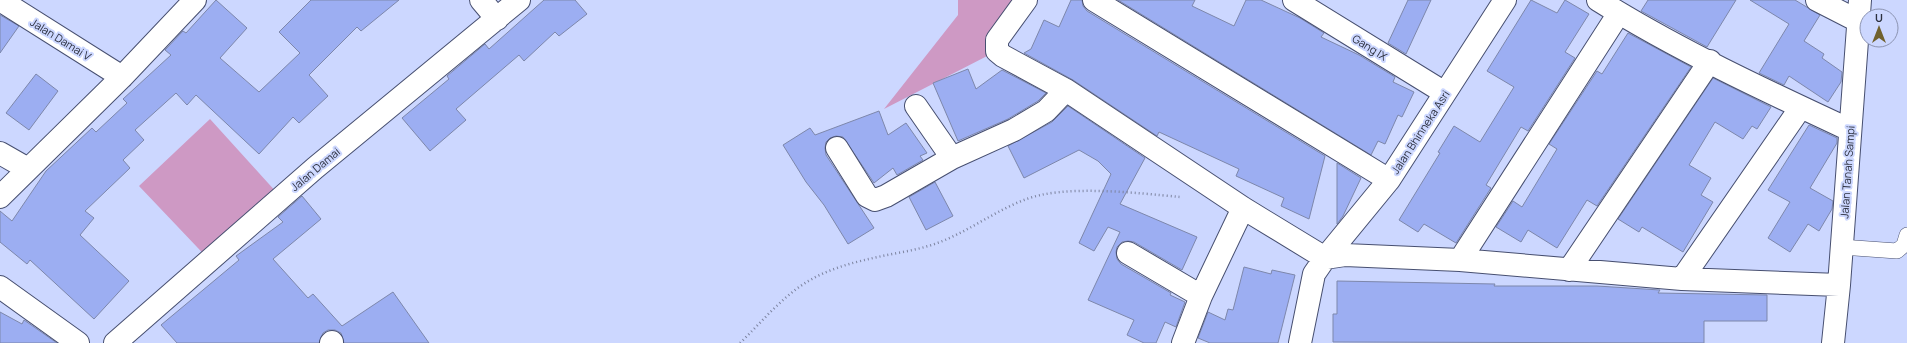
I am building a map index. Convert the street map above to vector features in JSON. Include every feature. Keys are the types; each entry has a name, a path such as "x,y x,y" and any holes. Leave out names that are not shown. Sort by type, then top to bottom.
{"street":[{"name":"Jalan Damai V","path":"0,0 122,77"},
{"path":"0,197 122,77 195,0"},
{"path":"481,0 497,18"},
{"name":"Jalan Damai","path":"115,343 315,168 519,0"},
{"path":"1026,0 997,40 997,51 1003,56 1066,90 1243,208 1325,258 1346,255 1460,260 1682,279 1839,285"},
{"path":"1094,0 1389,180"},
{"name":"Gang IX","path":"1294,0 1445,93"},
{"path":"1598,0 1619,14 1710,61 1850,130"},
{"path":"1817,0 1858,21"},
{"name":"Jalan Tanah Sampi","path":"1833,343 1839,285 1860,0"},
{"name":"Jalan Bhinneka Asri","path":"1300,343 1314,274 1325,258 1389,180 1445,93 1496,3"},
{"path":"1460,260 1619,14"},
{"path":"1569,270 1710,61"},
{"path":"837,148 867,196 874,200 886,196 952,158 1014,130 1046,111 1066,90"},
{"path":"916,106 952,158"},
{"path":"1682,279 1801,107"},
{"path":"0,153 28,169"},
{"path":"1183,343 1201,296 1243,208"},
{"path":"1128,253 1201,296"},
{"path":"0,287 78,343"}],"lane":[{"path":"1841,247 1897,251 1904,245 1907,235"}],"path":[{"path":"740,343 784,299 812,279 836,269 870,259 922,248 942,242 1024,200 1057,192 1137,193 1184,198"}],"shaded area":[{"path":"958,0 1024,0 991,54 884,109 958,15"},
{"path":"210,119 287,204 216,267 139,186"}],"building":[{"path":"216,0 247,28 220,58 259,92 300,53 279,32 311,0 399,0 361,31 357,27 309,75 328,96 299,123 293,117 259,154 196,95 187,105 176,93 135,130 144,140 123,160 130,168 85,211 94,218 80,235 129,281 94,319 30,260 27,264 0,242 0,211 12,221 46,171 92,128 96,132 127,103 123,99 171,55 165,50 183,31 186,33"},
{"path":"544,0 575,0 587,14 559,36 555,32 524,61 519,55 456,109 466,120 430,151 402,118 449,79 447,76 485,44 489,49"},
{"path":"1071,0 1082,0 1083,6 1087,11 1325,156 1309,219 1281,206 1284,198 1236,176 1239,169 1159,132 1157,136 1073,80 1024,53 1031,49 1044,20 1059,27"},
{"path":"1118,0 1195,0 1192,6 1234,26 1246,0 1261,0 1300,18 1324,33 1321,37 1359,55 1395,77 1393,82 1414,92 1402,117 1398,115 1385,144 1378,141 1371,155"},
{"path":"1408,0 1431,0 1406,54 1388,43"},
{"path":"1531,0 1557,13 1565,0 1589,14 1565,52 1575,58 1528,131 1521,127 1486,185 1491,188 1456,243 1424,224 1418,232 1399,220 1440,153 1438,152 1454,126 1480,142 1514,87 1487,71"},
{"path":"1648,0 1736,0 1707,47 1641,11"},
{"path":"1750,0 1795,0 1820,15 1804,41 1824,54 1822,58 1842,72 1841,82 1828,102 1789,76 1784,85 1759,73 1789,24"},
{"path":"0,15 19,26 0,53"},
{"path":"1628,33 1691,67 1597,206 1587,200 1557,248 1528,230 1521,242 1496,227 1513,201 1522,207 1557,149 1549,144 1597,71 1602,74"},
{"path":"968,69 976,89 1002,70 1046,93 1038,101 1008,119 958,141 933,83"},
{"path":"36,74 58,91 29,130 6,113"},
{"path":"1713,78 1771,107 1757,129 1752,126 1743,139 1715,122 1689,165 1711,178 1701,195 1713,202 1683,252 1642,227 1639,232 1618,219"},
{"path":"1068,106 1145,158 1120,204 1197,237 1182,270 1134,242 1122,242 1117,247 1117,259 1121,264 1171,293 1170,295 1185,302 1176,327 1165,322 1156,343 1144,343 1127,335 1134,320 1088,300 1120,232 1108,227 1094,251 1079,243 1111,174 1098,161 1079,150 1024,178 1008,146 1052,122"},
{"path":"879,111 888,135 906,123 927,153 920,156 923,160 897,175 893,168 874,183 843,137 836,136 830,138 826,142 826,155 874,228 848,244 824,205 806,182 783,145 810,128 815,135"},
{"path":"1809,125 1837,138 1837,143 1810,188 1833,201 1832,209 1819,231 1808,224 1790,252 1768,238 1790,202 1768,190"},
{"path":"1337,163 1361,178 1343,216 1337,224"},
{"path":"935,182 953,216 926,230 909,197"},
{"path":"302,196 321,219 273,259 308,298 313,294 342,326 393,292 429,343 344,343 341,333 335,330 328,330 323,333 319,343 177,343 161,325 239,260 236,256 283,222 278,217"},
{"path":"1244,267 1271,274 1272,270 1295,275 1278,343 1210,343 1198,338 1208,312 1225,320 1228,309 1233,310"},
{"path":"1337,281 1495,284 1494,286 1597,286 1660,290 1658,293 1767,295 1767,321 1704,321 1704,343 1333,342 1333,314 1337,314"},
{"path":"0,312 22,324 24,320 57,343 0,343"}]}
